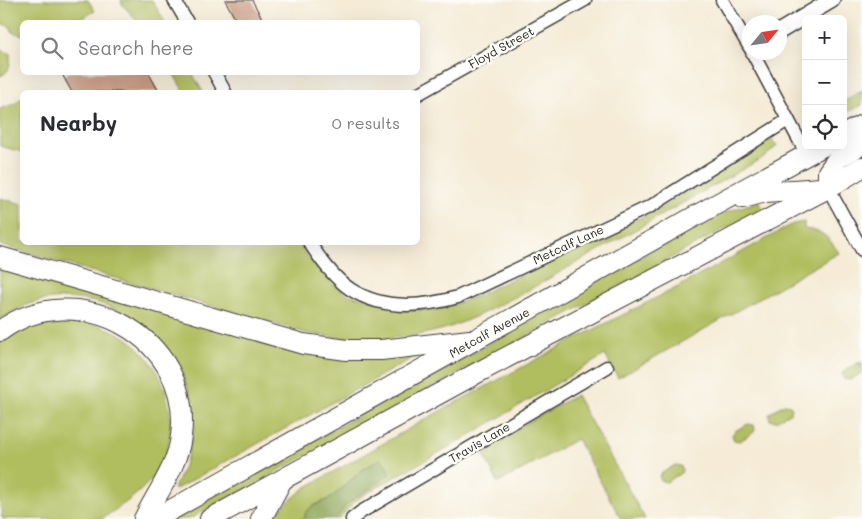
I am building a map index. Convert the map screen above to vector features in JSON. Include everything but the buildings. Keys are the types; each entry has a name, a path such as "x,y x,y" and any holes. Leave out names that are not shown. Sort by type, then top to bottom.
{"highway":[{"path":"847,133 862,125"},
{"path":"828,188 828,172 838,158 862,144"},
{"name":"Metcalf Avenue","path":"155,519 715,205 816,151"},
{"path":"210,519 467,378 828,188 862,168"},
{"path":"715,205 765,192 828,188"},
{"path":"0,257 304,344 347,350 381,350 477,339"},
{"path":"0,331 12,322 39,313 69,309 91,312 111,318 146,340 157,352 175,383 180,399 181,436 167,475 144,519"},
{"path":"261,519 282,480"}],"street":[{"path":"174,0 186,20"},
{"name":"Floyd Street","path":"420,93 584,0"},
{"path":"722,0 742,34"},
{"path":"787,27 832,0"},
{"path":"756,60 788,120 816,151"},
{"path":"216,75 223,90"},
{"name":"Metcalf Lane","path":"311,245 336,276 350,289 364,296 393,304 420,306 458,297 650,206 788,120"},
{"path":"828,188 862,250"},
{"name":"Travis Lane","path":"352,519 431,470 607,367"}],"green space":[{"path":"0,0 88,0 95,11 79,20 20,20 20,34 12,32 11,27 0,23"},
{"path":"121,0 152,0 164,20 136,20 122,4"},
{"path":"0,50 10,53 10,64 6,73 0,76"},
{"path":"174,75 193,75 202,90 183,90"},
{"path":"862,91 862,105 847,112 847,100"},
{"path":"20,99 20,151 0,146 0,109 14,104"},
{"path":"772,140 777,145 766,156 525,292 485,312 444,329 409,336 358,339 306,333 0,245 0,198 20,203 20,245 299,245 323,274 349,295 420,310 441,309 472,298 661,208 767,141"},
{"path":"759,201 763,208 189,519 171,519 460,360 711,217"},
{"path":"804,222 804,229 821,233 839,253 618,378 605,355 458,442 365,494 352,504 339,519 335,519 347,503 366,489 380,459 362,470 331,498 311,507 306,512 304,519 270,519 305,488 440,411 678,287 793,224"},
{"path":"0,266 286,348 420,354 173,489 190,447 192,432 191,404 184,378 171,354 153,334 131,317 106,306 80,299 38,301 12,312 0,320"},
{"path":"57,320 83,322 107,328 137,346 149,359 165,388 169,405 169,439 165,456 154,476 147,484 120,507 101,519 3,519 1,515 3,513 0,508 0,343 25,328"},
{"path":"858,363 862,363 862,373 850,380 844,379 842,374 845,370"},
{"path":"576,395 645,519 621,519 577,439 498,483 484,455 488,445"},
{"path":"784,404 790,405 791,412 776,421 770,420 770,413"},
{"path":"748,424 754,425 754,432 740,441 734,440 732,435 735,431"},
{"path":"380,459 387,466 389,475 348,503 335,519 304,519 306,512 311,507 331,498 362,470"},
{"path":"675,465 681,466 681,473 667,482 661,481 659,476"}]}
